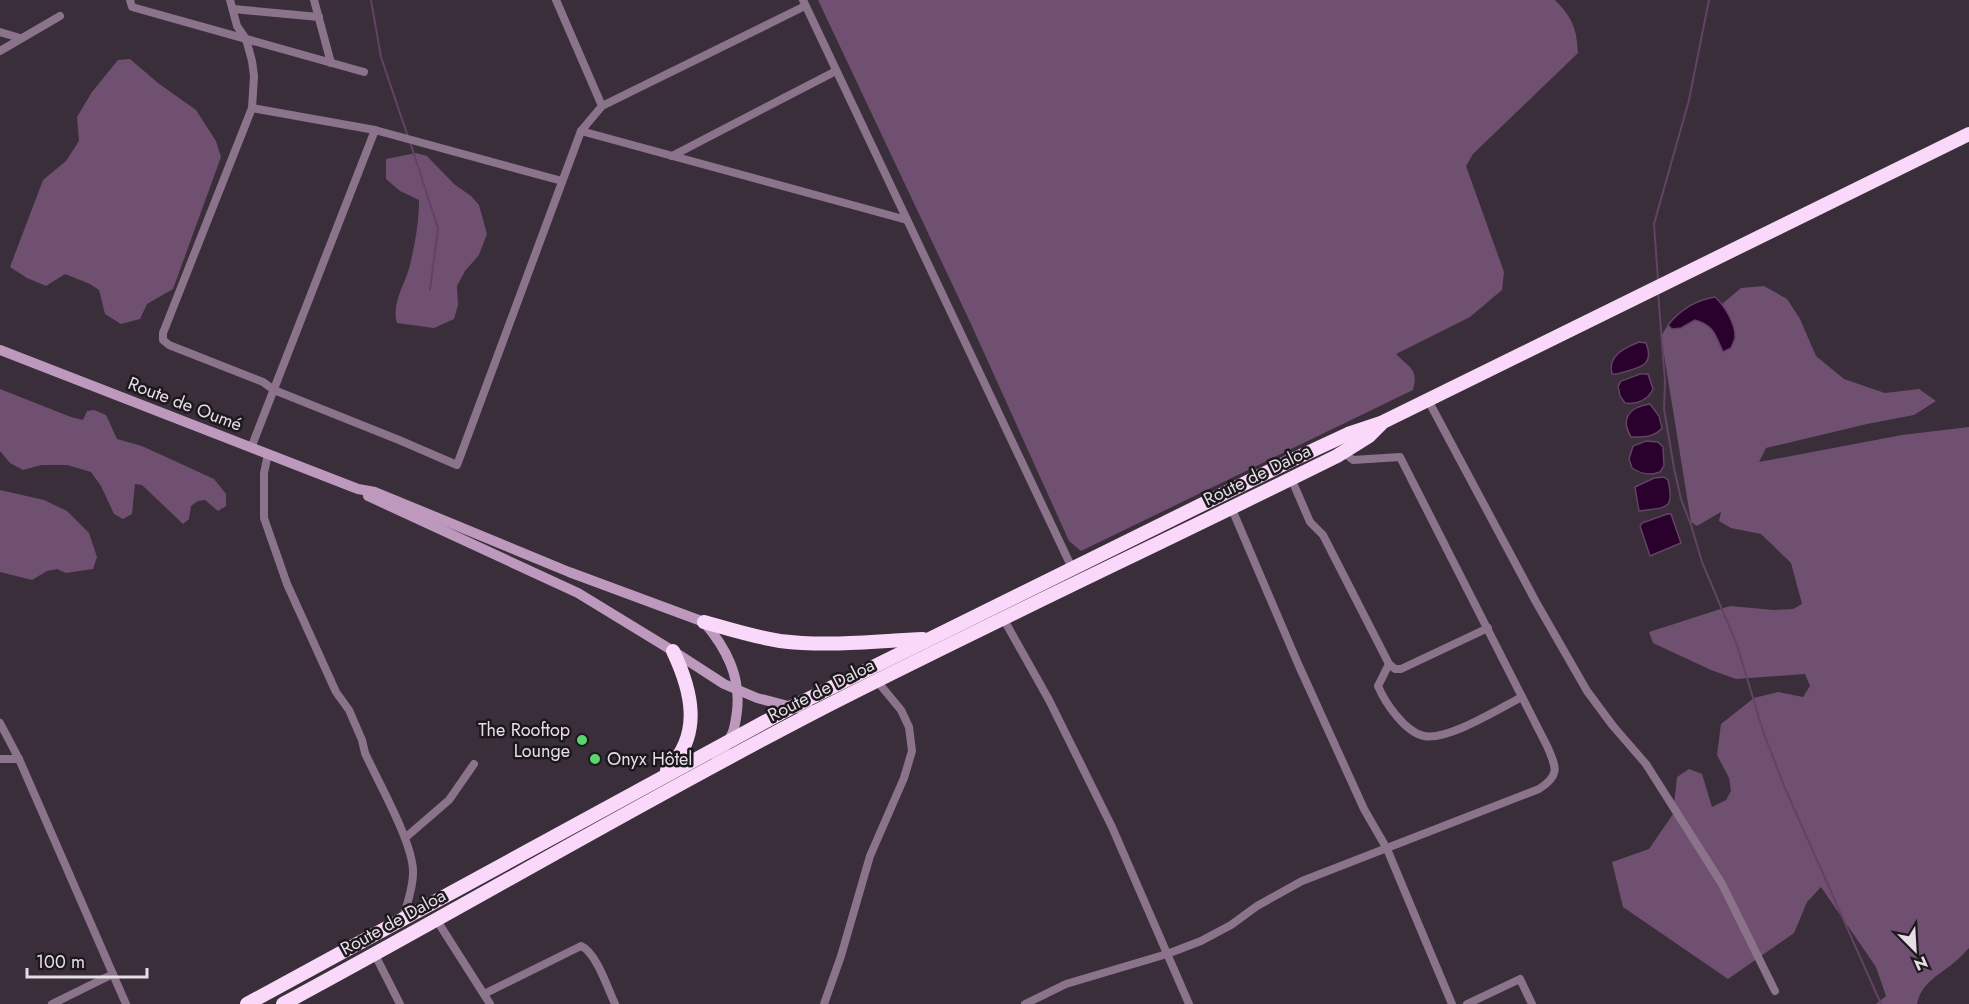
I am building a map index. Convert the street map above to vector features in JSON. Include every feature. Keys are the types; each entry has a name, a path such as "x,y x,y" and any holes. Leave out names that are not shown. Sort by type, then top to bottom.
{"highway":[{"path":"1381,423 1969,134"},
{"name":"Route de Daloa","path":"248,1004 792,707 1348,434 1381,423"},
{"name":"Route de Daloa","path":"290,1002 374,953 713,766 1003,618 1343,452 1369,436 1381,423"},
{"path":"704,622 750,636 781,641 856,644 931,639"},
{"path":"657,780 676,762 686,739 691,719 692,703 688,686 673,651"}],"main road":[{"name":"Route de Oumé","path":"0,350 358,489"},
{"path":"358,489 375,492 560,568 704,622 726,652 733,666 738,690 734,732 713,766"},
{"path":"358,489 385,505 578,593 724,684 792,707 818,711"}],"street":[{"path":"130,0 132,7 364,72"},
{"path":"230,0 237,26 246,39 254,76 252,108 172,311 163,340 169,345 263,382 274,390 457,465 581,131 602,106 804,3 1072,568"},
{"path":"314,0 331,63"},
{"path":"556,0 602,106"},
{"path":"232,9 319,17"},
{"path":"0,51 60,16"},
{"path":"0,32 20,38"},
{"path":"672,156 836,71"},
{"path":"252,108 375,130 562,181"},
{"path":"251,448 375,130"},
{"path":"581,131 907,220"},
{"path":"1428,400 1536,602 1587,691 1646,764 1722,884 1775,991"},
{"path":"1025,1004 1066,984 1167,954 1201,941 1302,881 1539,789 1553,777 1556,771 1554,763 1400,457 1353,460 1343,452"},
{"path":"268,454 264,473 264,518 287,584 336,693 349,710 365,753 413,859 414,875 403,918"},
{"path":"1291,478 1310,522 1323,536 1389,664 1395,669 1401,669 1488,628"},
{"path":"1231,507 1299,666 1364,809 1387,849 1452,1004"},
{"path":"1003,618 1049,700 1112,827 1189,1004"},
{"path":"1389,664 1378,686 1385,701 1414,732 1423,736 1458,730 1522,697"},
{"path":"824,1004 841,956 870,856 904,778 912,751 909,727 902,710 877,681"},
{"path":"0,723 19,759 126,1004"},
{"path":"0,759 19,759"},
{"path":"405,838 449,800 474,764"},
{"path":"436,919 490,1004"},
{"path":"484,994 581,946 588,949 594,958 615,1004"},
{"path":"374,953 400,1004"},
{"path":"52,1004 112,974"},
{"path":"1467,1004 1520,979 1532,1004"}],"shaded area":[{"path":"818,0 1555,0 1573,24 1578,53 1473,154 1466,166 1504,272 1502,290 1470,317 1396,354 1414,373 1413,390 1081,551 1069,541 971,324"},
{"path":"130,59 158,83 196,110 216,141 221,157 173,289 147,304 140,319 121,324 105,314 99,290 90,284 65,274 46,286 10,267 43,180 66,161 79,141 77,117 92,92 118,60"},
{"path":"416,153 427,156 454,184 479,205 487,234 479,255 465,271 457,286 458,305 454,319 434,328 397,323 396,316 397,301 414,249 419,200 400,191 386,179 386,159"},
{"path":"1764,286 1787,299 1800,319 1816,356 1844,379 1885,393 1919,389 1936,401 1914,415 1766,448 1759,462 1902,435 1969,427 1969,948 1926,986 1917,1004 1876,1004 1886,996 1876,967 1821,887 1807,902 1794,933 1728,979 1623,907 1612,862 1649,849 1673,814 1677,777 1689,769 1702,774 1712,807 1726,800 1731,791 1729,778 1717,755 1721,724 1754,698 1778,692 1803,697 1810,686 1805,674 1736,679 1653,643 1649,632 1730,606 1774,610 1793,609 1802,604 1791,563 1761,534 1731,528 1719,521 1721,512 1697,526 1691,522 1661,336 1668,325 1672,329 1681,328 1696,320 1711,327 1723,351 1731,348 1733,331 1722,304 1741,288"},
{"path":"1715,297 1729,316 1735,333 1731,348 1723,352 1714,332 1702,322 1695,320 1681,328 1672,329 1668,325 1689,306"},
{"path":"1639,342 1646,343 1648,358 1646,362 1637,368 1612,374 1614,358 1623,350"},
{"path":"1640,374 1648,374 1653,389 1642,401 1625,403 1620,396 1618,386 1621,381"},
{"path":"0,389 83,420 87,411 94,410 106,415 117,439 142,446 214,479 226,494 226,506 218,511 205,500 198,501 191,506 189,519 183,524 142,485 135,484 132,514 123,519 114,514 101,486 91,472 67,465 41,465 23,470 10,463 0,451"},
{"path":"1650,404 1659,416 1662,428 1652,435 1631,437 1626,425 1628,415 1637,408"},
{"path":"1646,441 1658,442 1663,447 1664,466 1660,472 1646,474 1632,468 1629,459 1633,446"},
{"path":"1664,477 1668,480 1670,490 1669,502 1662,508 1639,511 1635,487 1654,478"},
{"path":"0,490 44,500 67,511 89,533 97,557 93,569 66,573 57,569 47,571 32,580 0,572"},
{"path":"1671,514 1681,543 1650,556 1640,526 1642,523"}],"waterway":[{"path":"371,0 381,57 408,137"},
{"path":"1658,280 1654,224 1689,100 1709,0"},
{"path":"410,142 438,228 430,290"},
{"path":"1658,292 1665,381 1664,409 1681,499 1702,562 1737,645 1763,731 1784,786 1881,1004"}],"place":[{"name":"The Rooftop Lounge","path":"582,740"},
{"name":"Onyx Hôtel","path":"595,759"}]}
